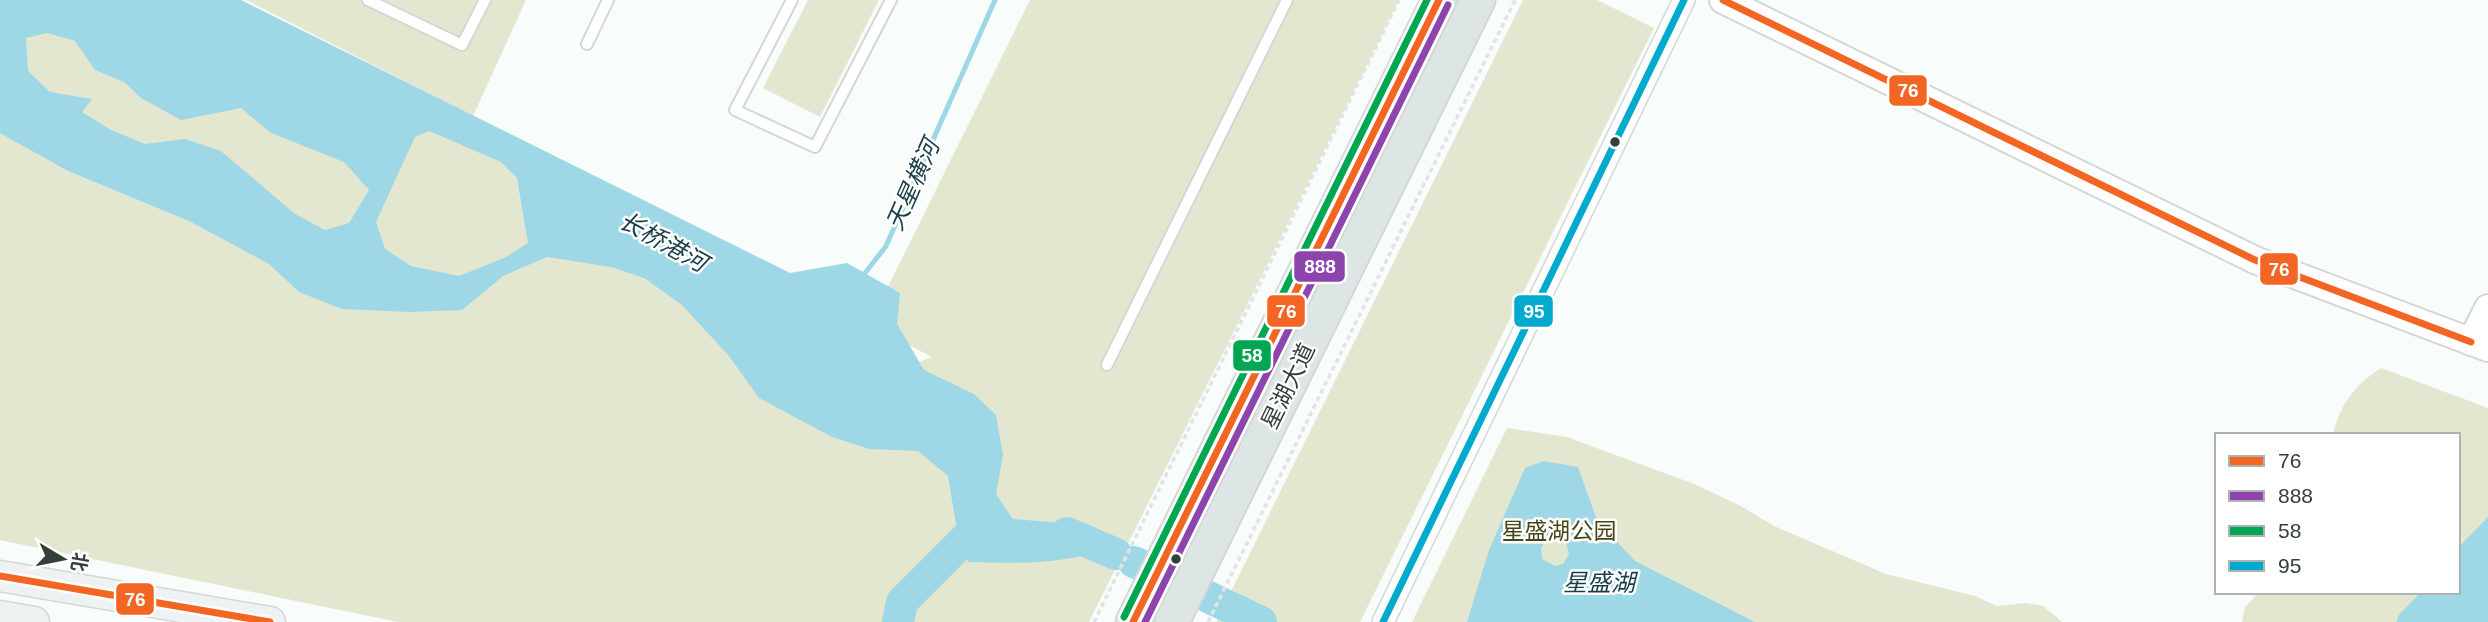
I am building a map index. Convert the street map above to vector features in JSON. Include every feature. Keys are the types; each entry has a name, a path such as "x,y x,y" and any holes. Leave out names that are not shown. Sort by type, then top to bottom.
{"main road":[{"name":"星湖大道","path":"1133,622 1439,0"},
{"name":"星湖大道","path":"1172,622 1478,0"},
{"path":"0,576 270,622"},
{"path":"0,616 34,622"}],"street":[{"path":"1383,622 1684,0"},
{"path":"1723,0 2255,260 2480,345 2488,308"}],"lane":[{"path":"368,0 462,45 485,0"},
{"path":"587,44 608,0"},
{"path":"792,0 735,110 815,147 891,0"},
{"path":"1107,365 1287,0"}],"path":[{"path":"1094,622 1399,0"},
{"path":"1209,622 1515,0"}],"green space":[{"path":"0,0 462,135 859,385 932,357 869,325 1030,0 1399,0 1089,622 398,622 0,540"},
{"path":"246,0 526,0 473,116"},
{"path":"808,0 879,0 820,117 763,88"},
{"path":"1523,0 1597,0 1654,28 1360,622 1216,622"},
{"path":"2381,368 2488,408 2488,622 2242,622 2245,607 2257,594 2460,594 2460,433 2334,433 2344,405 2364,381"},
{"name":"星盛湖公园","path":"1507,428 1567,437 1694,484 1739,505 1774,526 1886,574 1975,596 1997,606 2026,603 2043,606 2062,622 1412,622"}],"water":[{"path":"0,0 241,0 790,273 847,263 900,293 897,324 924,370 974,394 996,415 1003,455 996,494 1013,519 1075,524 1115,544 1062,560 1025,563 968,562 957,530 948,476 918,451 869,449 832,437 759,398 729,356 682,305 644,278 611,267 547,257 503,276 462,310 410,312 342,309 299,292 269,264 189,221 68,171 0,133","holes":["47,33 75,41 95,70 124,82 141,98 181,120 241,108 271,133 344,162 369,190 349,223 325,230 295,214 221,151 185,139 145,144 111,130 82,112 92,99 50,92 28,71 26,38","429,131 501,162 517,178 528,243 504,258 459,276 411,266 385,249 376,222 415,137"]},
{"name":"星盛湖","path":"1544,461 1578,467 1597,520 1635,561 1755,622 1467,622 1489,550 1525,468","holes":["1560,538 1566,542 1569,554 1563,564 1555,566 1542,559 1541,549 1546,539"]},
{"path":"2488,517 2488,622 2396,622 2399,615 2419,594 2460,594 2460,546"}],"waterway":[{"name":"天星横河","path":"862,277 886,246 995,0"},
{"name":"天星横河","path":"898,622 902,602 980,524"},
{"name":"长桥港河","path":"1067,533 1116,554"},
{"name":"长桥港河","path":"1134,562 1261,622"}],"transit line":[{"name":"58","path":"1124,617 1427,0"},
{"name":"76","path":"1133,622 1439,0"},
{"name":"95","path":"1383,622 1684,0"},
{"name":"76","path":"1723,0 2255,260 2471,342"},
{"name":"888","path":"1145,622 1448,5"},
{"name":"76","path":"0,576 270,622"}]}
